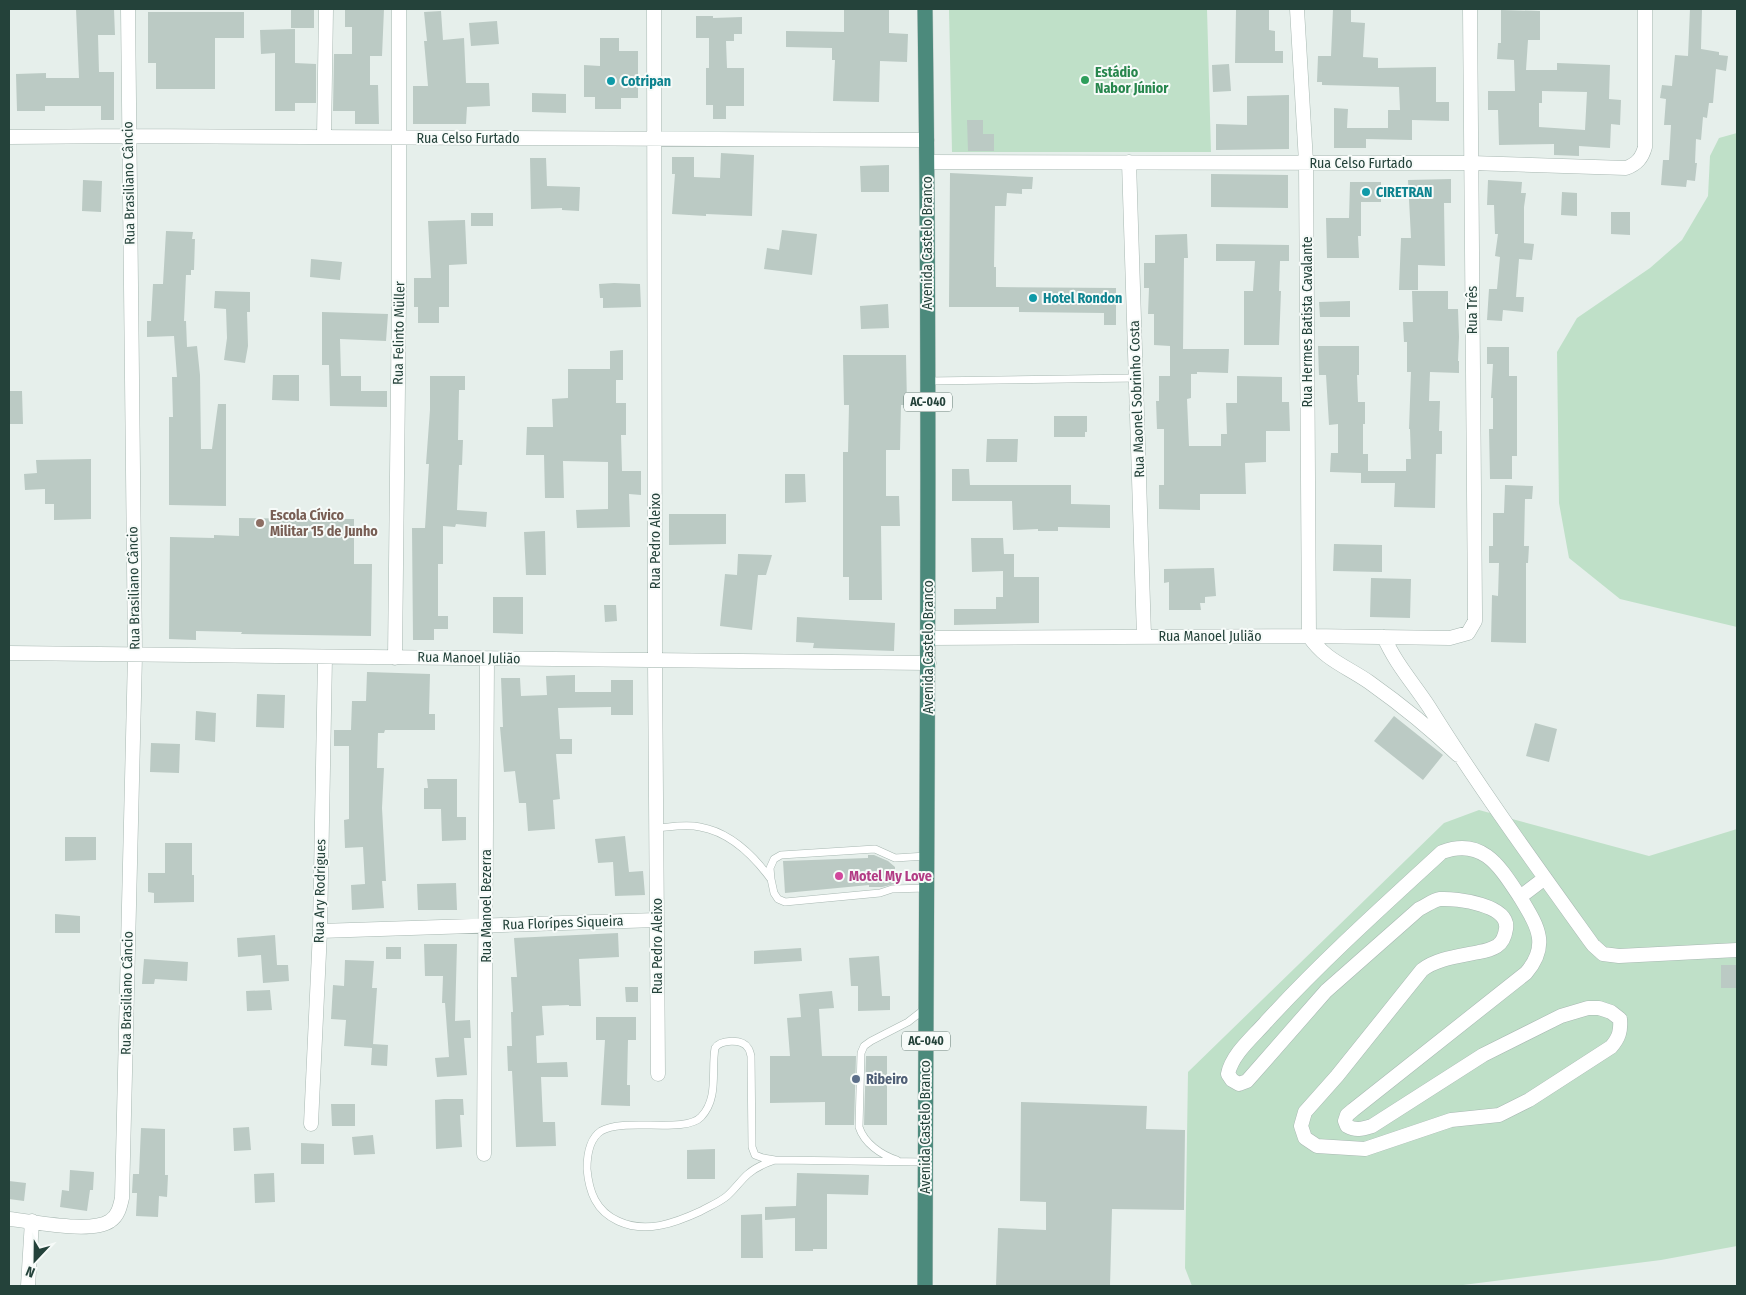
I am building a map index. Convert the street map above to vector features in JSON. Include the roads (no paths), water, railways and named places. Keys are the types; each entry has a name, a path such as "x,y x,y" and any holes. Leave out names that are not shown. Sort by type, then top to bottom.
{"highway":[{"name":"Avenida Castelo Branco","path":"925,9 929,638 926,856 925,1286"}],"street":[{"name":"Rua Brasiliano Câncio","path":"9,1219 84,1227 103,1225 118,1212 122,1198 135,655 128,9"},
{"path":"324,137 326,9"},
{"name":"Rua Felinto Müller","path":"395,658 400,137 399,9"},
{"name":"Rua Pedro Aleixo","path":"654,9 658,1074"},
{"name":"Rua Hermes Batista Cavalante","path":"1297,9 1306,162 1309,636"},
{"name":"Rua Três","path":"1470,9 1475,612"},
{"name":"Rua Celso Furtado","path":"927,162 1471,163 1626,168 1638,162 1643,156 1645,147 1645,9"},
{"name":"Rua Celso Furtado","path":"9,137 927,140"},
{"name":"Rua Maonel Sobrinho Costa","path":"1129,162 1144,636"},
{"name":"Rua Manoel Julião","path":"929,638 1309,636 1450,638 1468,633 1472,627 1475,612"},
{"path":"1309,636 1316,647 1329,658 1367,681 1405,709 1458,755"},
{"path":"1384,637 1391,653 1427,705 1458,755 1593,945 1604,954 1619,956 1737,950"},
{"name":"Rua Manoel Julião","path":"9,654 929,663"},
{"name":"Rua Ary Rodrigues","path":"311,1124 320,931 325,657"},
{"name":"Rua Manoel Bezerra","path":"484,1154 487,658"},
{"path":"1455,848 1470,848 1486,854 1498,865 1520,897 1538,927 1539,952 1534,963 1526,973 1347,1115 1345,1121 1347,1126 1353,1130 1361,1130 1372,1126 1483,1055 1561,1016 1588,1008 1599,1008 1611,1012 1620,1019 1620,1030 1617,1040 1611,1047 1529,1100 1499,1115 1451,1120 1366,1149 1317,1146 1305,1138 1301,1126 1305,1112 1337,1076 1422,970 1430,964 1489,950 1498,945 1506,936 1507,925 1504,917 1495,910 1458,900 1437,899 1419,909 1326,991 1247,1081 1239,1084 1232,1080 1228,1074 1230,1065 1242,1049 1289,997 1365,922 1442,852 1455,848"},
{"path":"1520,897 1545,878"},
{"name":"Rua Florípes Siqueira","path":"320,931 657,920"},
{"path":"28,1286 32,1221"}],"lane":[{"path":"928,381 1136,378"},
{"path":"657,828 698,826 713,830 747,852 771,879"},
{"path":"926,856 895,858 875,849 781,855 774,859 770,868 774,893 778,899 785,902 880,893 892,889 926,888"},
{"path":"905,1162 882,1153 862,1137 859,1127 861,1053 864,1046 908,1022 926,1007"},
{"path":"775,1160 750,1172 728,1195 718,1202 690,1216 668,1224 649,1227 628,1226 608,1216 594,1200 588,1180 587,1160 591,1142 601,1131 618,1126 684,1124 700,1119 708,1109 713,1095 714,1048 720,1042 740,1042 748,1048 751,1056 752,1147 755,1155 775,1160 925,1162"}],"place":[{"name":"Estádio Nabor Júnior","path":"1085,80"},
{"name":"Cotripan","path":"611,81"},
{"name":"CIRETRAN","path":"1366,192"},
{"name":"Hotel Rondon","path":"1033,298"},
{"name":"Escola Cívico Militar 15 de Junho","path":"260,523"},
{"name":"Motel My Love","path":"839,876"},
{"name":"Ribeiro","path":"856,1079"}]}
